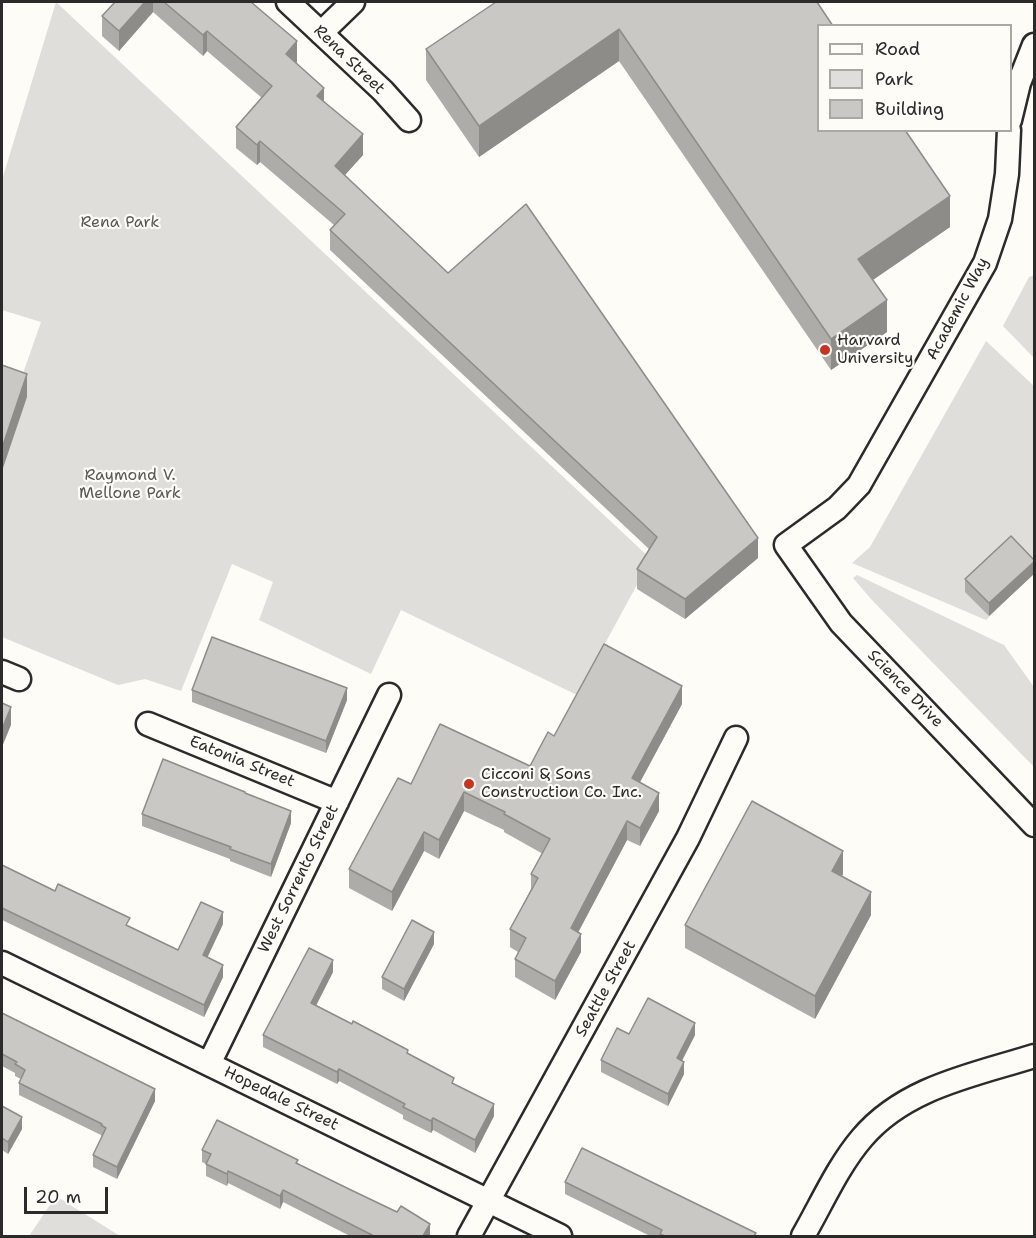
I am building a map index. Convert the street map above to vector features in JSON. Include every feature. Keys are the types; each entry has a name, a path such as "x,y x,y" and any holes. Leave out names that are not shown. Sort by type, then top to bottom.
{"street":[{"name":"Rena Street","path":"288,2 383,91 409,120"},
{"path":"321,33 353,2"},
{"path":"1012,115 1019,83 1035,45"},
{"name":"Academic Way","path":"786,545 837,508 859,486 985,264 1000,219 1007,174 1009,132"},
{"name":"Science Drive","path":"786,545 841,623 1035,825"},
{"name":"West Sorrento Street","path":"209,1064 389,695"},
{"name":"Eatonia Street","path":"148,724 337,802"},
{"name":"Seattle Street","path":"469,1236 688,838 736,738"},
{"name":"Hopedale Street","path":"2,963 560,1236"},
{"path":"803,1236 841,1168 862,1138 895,1108 919,1094 1035,1056"}],"green space":[{"path":"56,2 651,559 577,695 401,610 371,674 259,620 273,582 232,564 181,691 145,679 118,685 2,637 2,433 41,322 2,310 2,180"},
{"path":"1034,275 1034,358 1003,326 1029,277"},
{"path":"986,341 1034,386 1034,573 986,620 852,563 870,547"},
{"path":"857,575 1004,645 1034,687 1034,767 871,599 853,578"},
{"path":"56,1196 120,1236 29,1236"}],"building":[{"path":"115,2 145,2 119,31 102,16"},
{"path":"164,2 251,2 297,41 286,54 324,88 317,96 363,134 335,166 448,273 526,204 758,538 685,599 637,569 657,537 330,230 345,214 260,141 257,145 236,127 272,86 207,31 203,35"},
{"path":"496,2 817,2 832,24 817,24 817,132 906,132 950,196 858,259 887,300 831,339 619,29 479,126 426,49"},
{"path":"2,365 27,374 2,448"},
{"path":"1011,536 1035,561 989,603 965,579"},
{"path":"212,637 347,688 326,741 192,690"},
{"path":"604,644 682,686 632,778 659,793 640,828 627,821 571,928 581,934 555,981 515,959 526,938 510,929 538,878 531,874 550,839 504,814 505,812 464,792 439,840 424,832 392,892 349,869 398,778 411,784 440,724 530,766 548,732 554,736"},
{"path":"2,703 11,707 2,729"},
{"path":"163,759 291,811 271,864 142,814"},
{"path":"752,801 843,851 832,871 871,892 815,996 685,925"},
{"path":"2,865 55,891 58,884 130,918 126,925 178,950 201,902 223,912 203,955 223,965 204,1005 2,908"},
{"path":"412,920 434,932 404,989 382,977"},
{"path":"309,948 333,960 311,1003 352,1024 353,1021 408,1050 407,1053 454,1078 452,1083 494,1104 475,1140 433,1118 431,1121 403,1107 405,1104 339,1069 337,1072 263,1035"},
{"path":"648,998 695,1023 677,1058 684,1062 668,1094 601,1060 617,1028 629,1034"},
{"path":"2,1013 155,1089 117,1167 93,1155 106,1128 102,1124 19,1083 25,1070 15,1064 17,1062 2,1054"},
{"path":"2,1106 22,1117 8,1142 2,1138"},
{"path":"217,1120 298,1160 296,1163 351,1190 397,1212 401,1206 430,1224 423,1236 374,1236 283,1190 280,1196 228,1171 227,1174 206,1164 211,1154 202,1150"},
{"path":"582,1148 756,1233 754,1236 665,1236 660,1234 662,1230 565,1182"}],"place":[{"name":"Harvard University","path":"825,350"},
{"name":"Cicconi & Sons Construction Co. Inc.","path":"469,784"}],"park label":[{"name":"Rena Park","path":"120,223"},
{"name":"Raymond V. Mellone Park","path":"130,485"}]}
